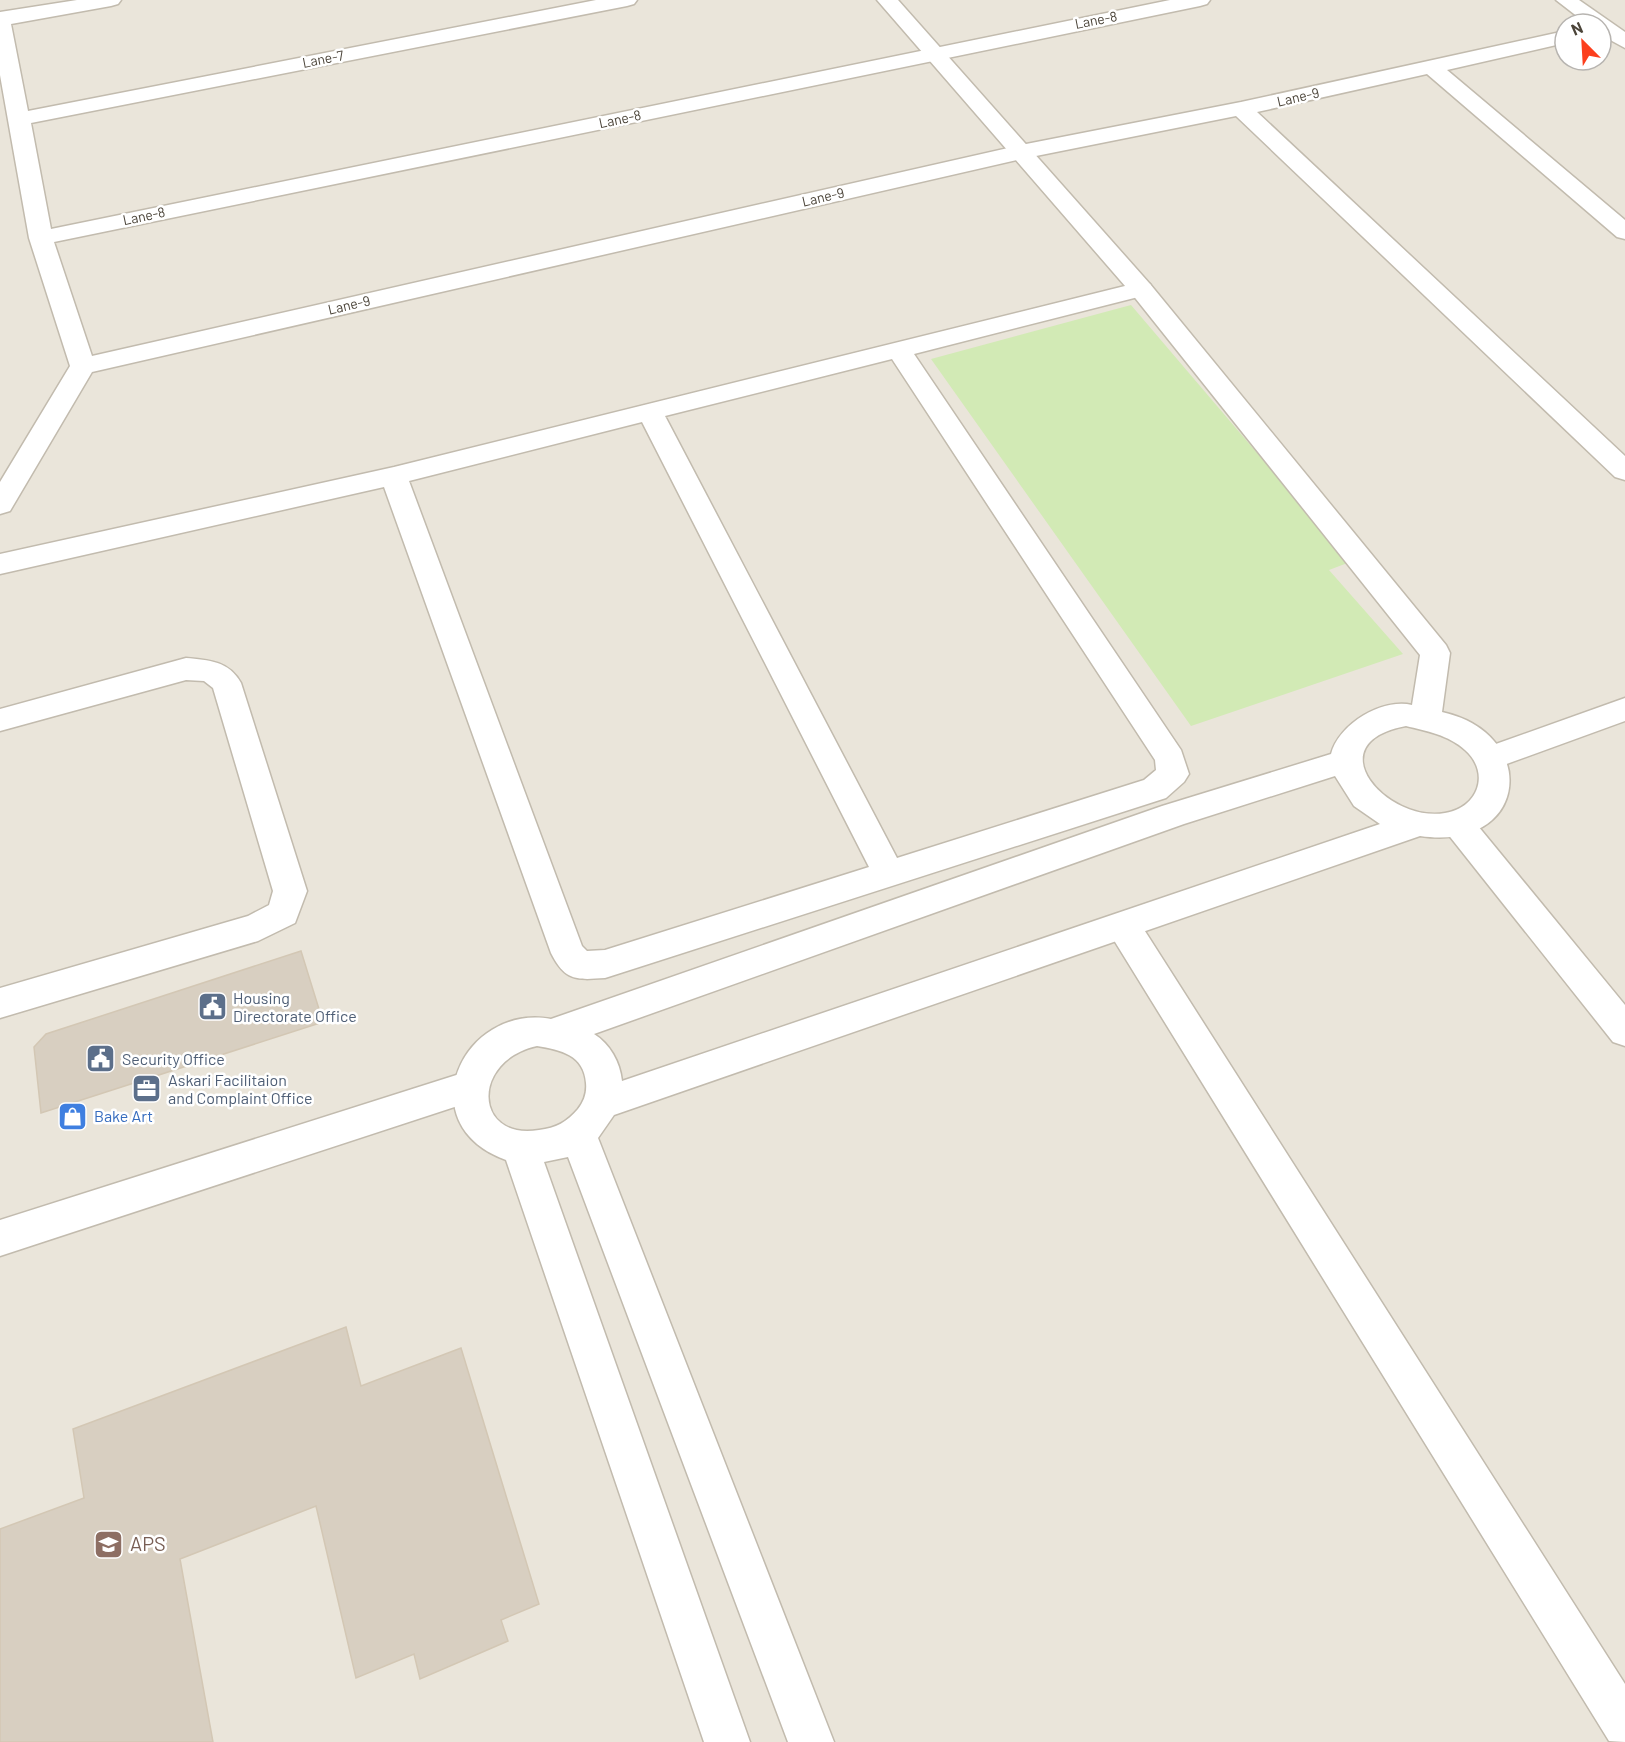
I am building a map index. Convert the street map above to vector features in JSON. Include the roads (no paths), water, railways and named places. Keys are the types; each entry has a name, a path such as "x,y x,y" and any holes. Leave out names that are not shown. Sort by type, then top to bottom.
{"street":[{"path":"0,505 83,366 40,238 20,118 0,19 111,0"},
{"name":"Lane-7","path":"20,118 627,0"},
{"path":"887,0 1142,289 1435,653 1426,717"},
{"name":"Lane-8","path":"40,238 1200,0"},
{"path":"1566,0 1582,12"},
{"name":"Lane-9","path":"83,366 1021,152 1241,109 1553,41"},
{"path":"1431,67 1625,232"},
{"path":"1241,109 1625,471"},
{"path":"0,564 394,476 1142,289"},
{"path":"394,476 568,953 579,966 605,964 1155,789 1173,774 1170,758 898,351"},
{"path":"650,412 889,874"},
{"path":"0,720 186,669 211,670 226,683 290,891 283,913 258,927 0,1003"},
{"path":"1490,758 1625,709"},
{"path":"1406,715 1426,717 1464,732 1479,744 1490,758 1497,774 1497,790 1489,805 1476,816 1458,824 1438,826 1417,824 1395,817 1375,806 1360,793 1350,777 1346,761 1349,746 1356,734 1370,724 1406,715"},
{"path":"1346,761 1173,815 556,1032 527,1033 500,1044 485,1056 475,1071 469,1087 469,1104 481,1126 502,1143 520,1148 540,1148 560,1143 590,1119 1417,824"},
{"path":"1458,824 1625,1031"},
{"path":"1124,927 1625,1725"},
{"path":"556,1032 573,1037 598,1057 604,1072 605,1089 590,1119 811,1742"},
{"path":"0,1238 469,1087"},
{"path":"520,1148 727,1742"}],"place":[{"name":"Housing Directorate Office","path":"212,1007"},
{"name":"Security Office","path":"101,1059"},
{"name":"Askari Facilitaion and Complaint Office","path":"147,1089"},
{"name":"Bake Art","path":"73,1116"},
{"name":"APS","path":"109,1544"}]}
